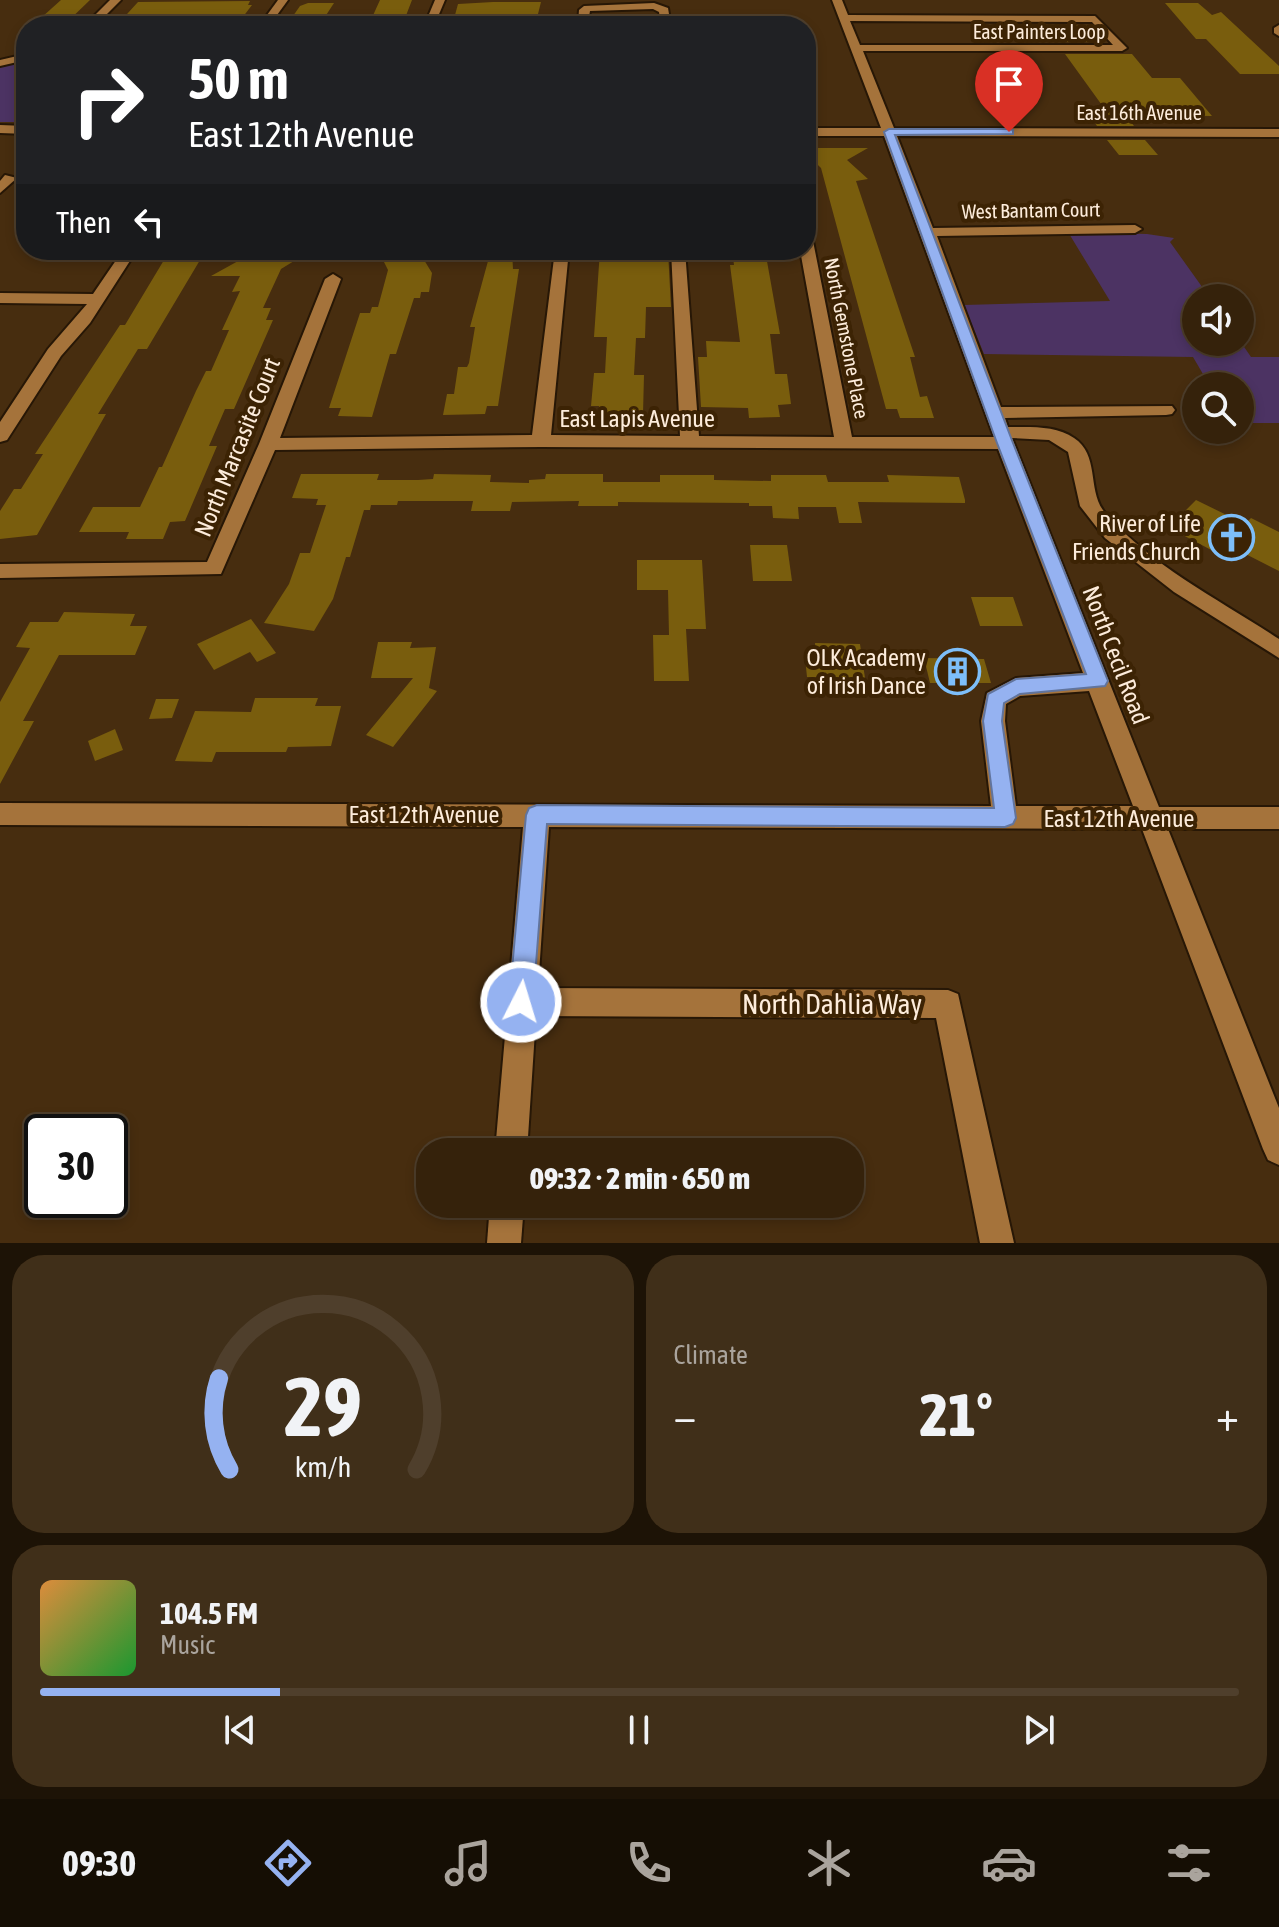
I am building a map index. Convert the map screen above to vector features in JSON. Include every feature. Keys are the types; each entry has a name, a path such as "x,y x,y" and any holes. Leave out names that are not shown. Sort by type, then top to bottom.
{"street":[{"path":"99,16 116,0"},
{"name":"East Painters Loop","path":"841,9 917,33 1036,49 1118,50 1122,46 1095,19 1013,18 917,33 856,48"},
{"name":"North Cecil Road","path":"841,9 1279,1149"},
{"path":"1013,18 1021,28"},
{"path":"1028,39 1036,49"},
{"name":"East 16th Avenue","path":"816,132 1279,133"},
{"path":"0,189 10,178"},
{"name":"West Bantam Court","path":"928,232 1135,229"},
{"path":"3,427 123,260"},
{"path":"541,441 561,260"},
{"path":"679,260 690,442"},
{"name":"North Gemstone Place","path":"810,260 844,442"},
{"name":"North Marcasite Court","path":"0,571 214,569 268,444 333,279"},
{"path":"0,298 98,299"},
{"path":"1000,429 1166,410"},
{"path":"1000,429 1067,441 1082,458 1084,482 1093,513 1144,560 1279,650"},
{"name":"East Lapis Avenue","path":"268,444 844,442 1000,429"},
{"path":"1005,818 993,721 995,699 1016,687 1098,681"},
{"name":"East 12th Avenue","path":"0,814 1279,818"},
{"path":"512,1138 537,815"},
{"name":"North Dahlia Way","path":"521,1002 948,1004 997,1243"},
{"path":"504,1243 506,1218"}],"shaded area":[{"path":"16,62 16,122 0,122 0,66"},
{"path":"1068,232 1147,234 1174,238 1170,242 1200,284 1182,284 1182,356 1279,357 1279,423 1254,423 1254,372 1202,372 1193,357 984,354 964,305 1110,301"}],"building":[{"path":"61,0 90,0 73,16 43,16"},
{"path":"380,0 412,0 406,16 373,16"},
{"path":"250,1 248,5 252,5 244,16 125,16 138,2"},
{"path":"541,2 538,16 455,16 458,4"},
{"path":"334,3 326,16 293,16 300,6"},
{"path":"1165,3 1198,3 1212,15 1221,12 1279,66 1279,74 1240,74 1206,39 1196,39"},
{"path":"1053,25 1086,25 1101,42 1065,42"},
{"path":"1065,54 1132,54 1152,78 1180,78 1212,116 1126,115 1134,126 1097,126 1084,107 1104,108"},
{"path":"1107,140 1145,140 1158,155 1119,155"},
{"path":"816,148 868,148 847,160 868,179 856,181 915,357 910,357 920,397 927,396 934,418 900,418 897,409 886,409 821,168 816,163"},
{"path":"164,260 200,260 147,349 138,349 98,414 106,414 37,535 0,539 0,511 14,489 21,489 43,454 35,454 120,325 125,325"},
{"path":"240,260 296,260 281,269 263,308 271,308 266,320 273,320 234,409 225,409 209,446 217,446 185,521 170,522 163,539 126,539 129,532 79,532 93,507 140,507 159,467 162,467 206,371 211,371 229,330 222,330 240,291 232,292 240,276 211,276"},
{"path":"383,260 424,260 432,273 429,292 421,292 420,298 414,298 396,354 390,354 372,417 338,416 341,408 329,408 360,313 370,313 372,307 378,307 388,270"},
{"path":"488,260 513,260 513,269 519,269 498,406 487,406 485,414 443,415 447,394 454,394 458,367 467,367 469,363 475,327 470,327"},
{"path":"599,260 668,260 671,307 646,307 645,338 636,338 634,375 644,375 643,414 636,414 636,420 598,420 599,406 591,406 594,373 605,373 607,337 594,337"},
{"path":"733,260 767,260 780,334 770,334 775,374 787,374 791,404 778,405 780,417 749,418 748,408 701,407 698,357 707,357 706,341 740,342 730,265 734,265"},
{"path":"301,474 379,474 377,480 433,479 434,474 491,475 490,482 529,483 529,480 545,479 546,474 603,474 603,482 660,482 660,475 714,475 714,480 771,481 771,475 826,475 828,482 889,482 887,475 959,477 965,503 858,502 862,523 839,523 836,507 798,507 799,519 773,518 772,506 749,506 749,503 618,502 618,506 578,506 579,501 512,502 510,511 471,511 473,501 398,501 397,505 371,505 370,510 364,510 333,599 314,631 264,623 289,584 300,553 310,553 326,505 316,505 318,499 292,498"},
{"name":"River of Life Friends Church","path":"1196,500 1245,524 1251,518 1279,532 1279,571 1224,543 1215,552 1179,533 1188,524 1177,519"},
{"path":"750,545 787,545 792,581 753,581"},
{"path":"637,560 702,560 706,629 686,629 689,681 654,681 653,635 669,635 668,590 637,590"},
{"path":"971,597 1013,597 1023,626 980,626"},
{"path":"64,612 135,614 130,626 147,626 135,655 59,655 23,721 34,721 0,784 0,702 30,648 16,647 30,622 58,622"},
{"path":"251,619 276,653 257,662 250,652 214,670 197,644"},
{"path":"378,642 412,642 410,648 436,647 429,688 437,691 393,747 366,735 413,678 371,678"},
{"path":"815,643 860,644 865,678 807,677 805,658 816,658"},
{"name":"OLK Academy of Irish Dance","path":"924,658 984,659 991,683 930,683"},
{"path":"255,698 318,698 315,706 341,706 331,746 288,747 286,752 216,752 212,762 175,761 195,711 251,712"},
{"path":"156,699 179,699 172,718 149,719"},
{"path":"115,729 123,750 95,761 88,741"}],"place":[{"name":"River of Life Friends Church","path":"1232,537"},
{"name":"OLK Academy of Irish Dance","path":"957,671"}],"route":[{"path":"521,1002 537,815 1005,818 993,721 995,699 1016,687 1098,681 889,132 1009,132"}]}
